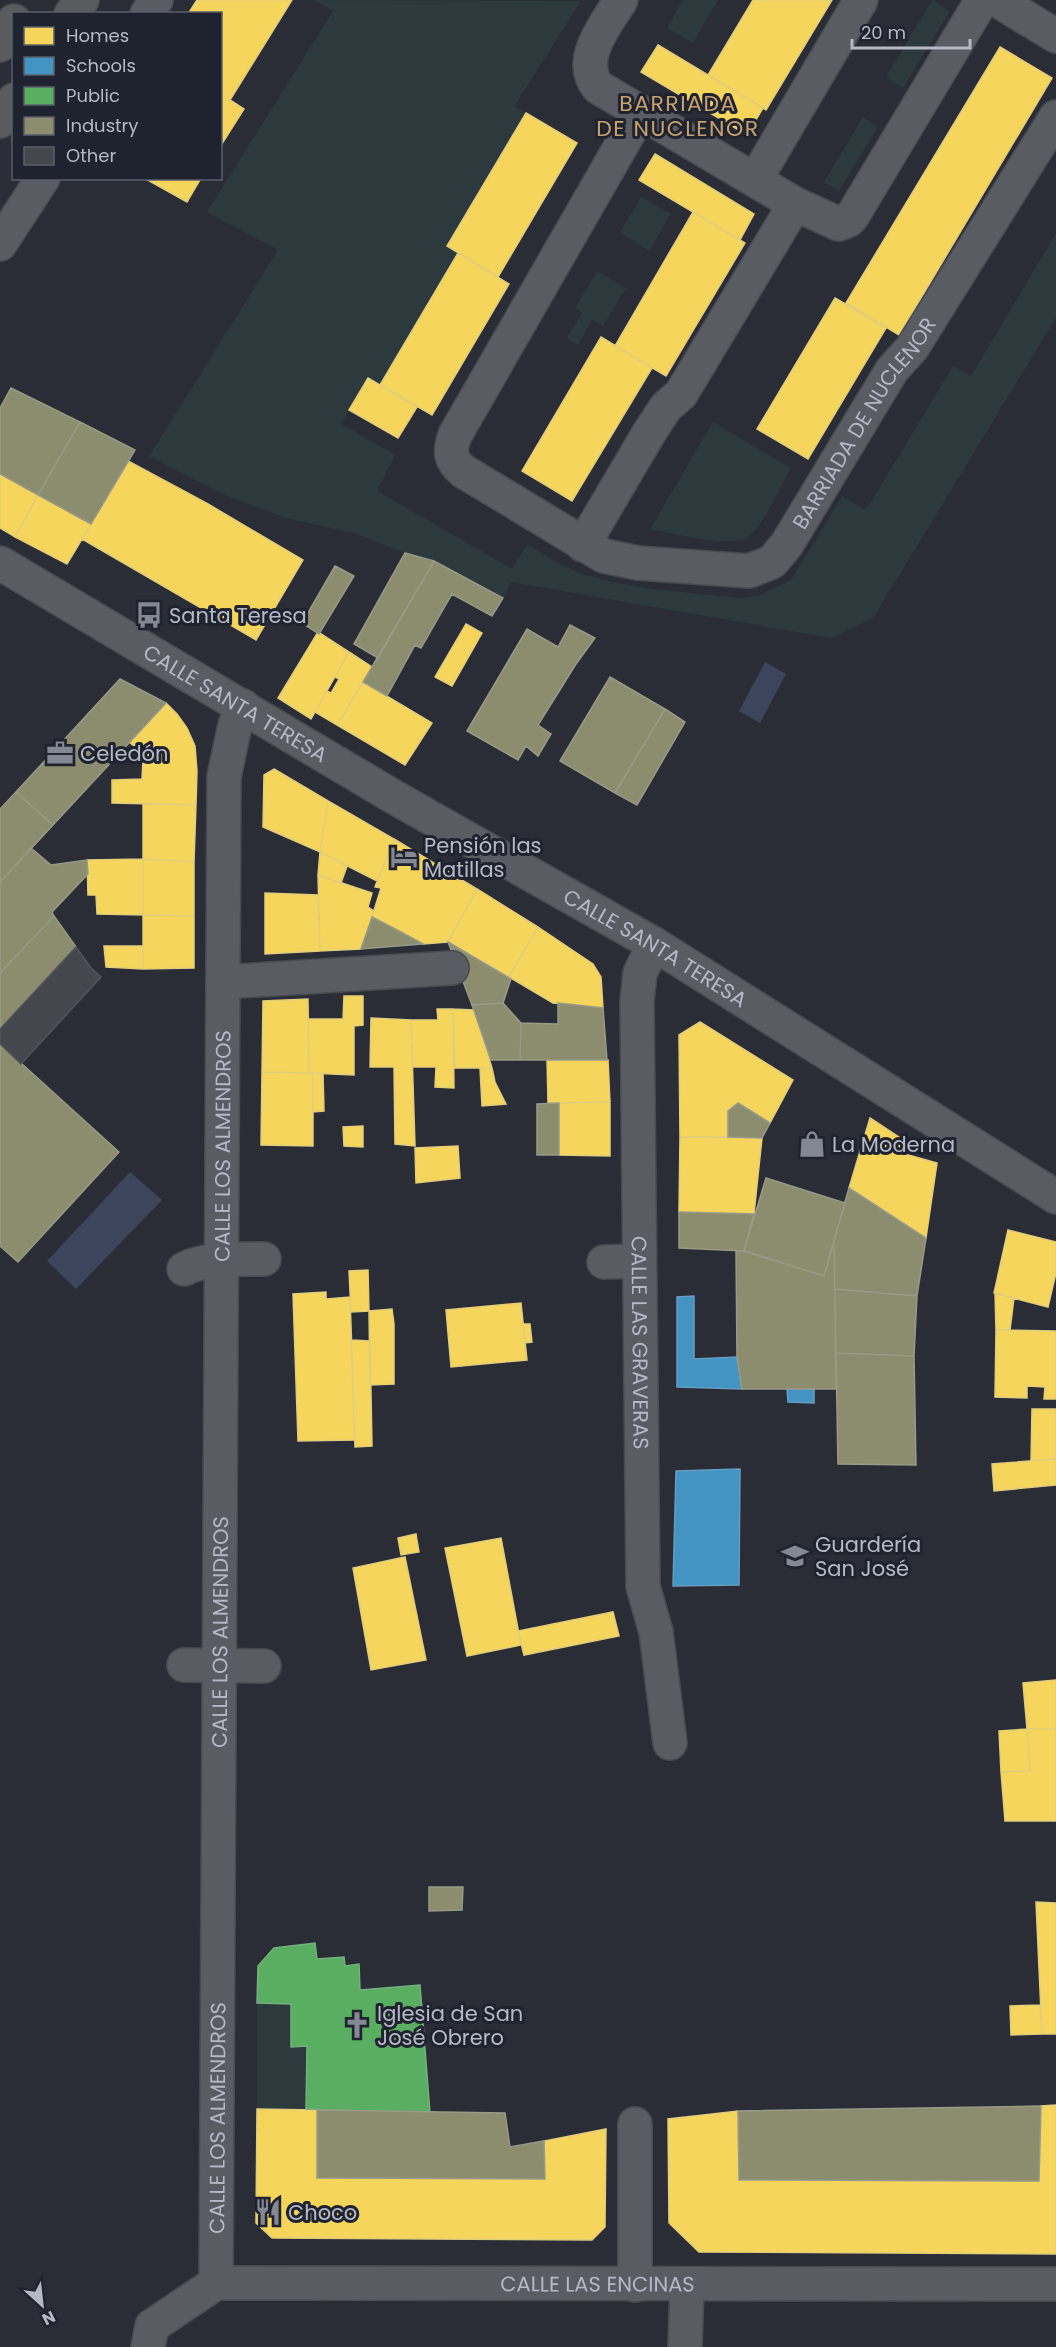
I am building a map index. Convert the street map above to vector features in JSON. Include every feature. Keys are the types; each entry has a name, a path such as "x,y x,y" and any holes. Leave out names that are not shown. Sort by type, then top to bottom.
{"highway":[{"path":"73,12 82,0"},
{"path":"0,45 12,24"},
{"path":"0,122 12,103"}],"street":[{"path":"621,0 594,45 589,66 590,75 598,87 795,204 838,224 849,220 982,0"},
{"path":"755,180 861,0"},
{"path":"997,0 1056,36"},
{"name":"BARRIADA DE NUCLENOR","path":"640,113 454,435 450,449 454,463 463,471 604,556 638,563 749,570 772,562 787,544 892,370 912,348 1056,117"},
{"path":"0,244 42,180"},
{"path":"583,545 649,433 666,407 681,394 795,204"},
{"name":"CALLE SANTA TERESA","path":"0,563 394,797 654,944 1056,1197"},
{"name":"CALLE LOS ALMENDROS","path":"216,2283 224,777 235,725 243,706"},
{"name":"CALLE LAS GRAVERAS","path":"654,944 640,973 637,1001 643,1586 656,1632 670,1743"},
{"path":"223,982 452,968"},
{"path":"184,1269 190,1265 222,1261 264,1259"},
{"path":"604,1262 639,1261"},
{"path":"184,1665 264,1666"},
{"path":"635,2124 635,2284"},
{"path":"150,2336 216,2283"},
{"name":"CALLE LAS ENCINAS","path":"216,2283 1056,2284"},
{"path":"685,2347 687,2284"}],"shaded area":[{"path":"314,0 581,1 514,107 526,113 447,246 458,253 380,385 368,378 341,424 395,455 377,491 512,569 527,544 558,563 582,574 652,589 740,598 758,596 791,580 842,496 866,510 953,366 971,376 1056,233 1056,318 873,618 831,638 511,582 503,598 434,561 405,553 354,533 285,518 220,493 149,456 278,250 207,212 333,11"},
{"path":"683,0 718,0 693,43 667,28"},
{"path":"932,0 950,11 903,88 886,77"},
{"path":"863,117 878,127 839,191 824,182"},
{"path":"641,197 671,214 649,251 620,232"},
{"path":"597,271 626,288 603,326 592,320 578,345 567,338 582,313 575,308"},
{"path":"713,422 791,468 763,520 749,536 733,541 710,540 650,529"},
{"path":"257,2003 291,2004 291,2046 307,2046 306,2109 257,2109"}],"water":[{"path":"765,662 786,674 760,723 739,711"},
{"path":"130,1172 162,1200 76,1289 47,1261"}],"building: Homes":[{"path":"197,0 292,0 230,100 244,109 222,144 222,12 189,12"},
{"path":"753,0 832,0 766,110 708,75"},
{"path":"658,45 763,108 747,135 641,72"},
{"path":"1000,47 1052,78 899,335 846,303"},
{"path":"526,113 577,143 498,277 447,246"},
{"path":"655,154 754,214 740,240 639,180"},
{"path":"148,180 200,180 187,202"},
{"path":"693,212 745,243 666,376 615,346"},
{"path":"458,253 509,284 432,415 380,385"},
{"path":"835,298 886,328 808,459 757,429"},
{"path":"601,337 652,368 572,501 522,471"},
{"path":"368,378 417,407 398,438 349,410"},
{"path":"128,461 208,504 303,560 256,640 82,539"},
{"path":"0,474 38,495 15,537 0,528"},
{"path":"38,495 91,524 67,564 15,537"},
{"path":"466,624 482,633 452,686 435,677"},
{"path":"318,632 349,652 311,719 278,698"},
{"path":"349,652 372,667 337,725 315,712 327,691 331,693 339,679 335,677"},
{"path":"363,682 432,723 405,765 337,725"},
{"path":"166,703 187,728 195,746 196,805 112,803 112,780 142,779 143,760 140,751 129,742"},
{"path":"274,769 328,801 320,852 263,827 264,775"},
{"path":"328,801 394,839 377,881 320,852"},
{"path":"143,804 196,805 194,862 143,859"},
{"path":"394,839 477,889 448,942 423,944 372,917 381,888 375,887"},
{"path":"320,852 347,866 341,883 318,875"},
{"path":"143,859 194,862 194,916 143,915"},
{"path":"143,859 143,915 97,914 96,895 88,895 87,860"},
{"path":"318,875 372,893 368,907 374,911 361,949 320,951"},
{"path":"477,889 538,927 509,977 448,942"},
{"path":"265,893 318,895 320,951 265,954"},
{"path":"143,915 194,916 194,968 143,969"},
{"path":"538,927 593,964 601,977 603,1008 553,1003 509,977"},
{"path":"104,946 143,946 143,969 106,967"},
{"path":"344,996 363,996 363,1025 354,1026 354,1075 309,1073 308,1019 343,1019"},
{"path":"308,999 309,1073 262,1072 263,1001"},
{"path":"437,1009 453,1009 454,1088 435,1087 436,1067 413,1067 411,1020 438,1020"},
{"path":"453,1009 474,1010 492,1068 455,1068"},
{"path":"371,1018 411,1020 415,1146 395,1144 394,1067 370,1067"},
{"path":"700,1022 793,1080 770,1123 738,1103 728,1111 728,1137 680,1137 679,1035"},
{"path":"547,1060 608,1060 610,1102 548,1103"},
{"path":"480,1068 492,1068 495,1082 506,1104 482,1106"},
{"path":"262,1072 313,1073 313,1146 261,1145"},
{"path":"313,1073 323,1073 324,1111 313,1112"},
{"path":"610,1102 610,1156 559,1155 559,1103"},
{"path":"870,1118 908,1143 905,1154 937,1163 926,1238 849,1188"},
{"path":"363,1126 363,1147 344,1146 343,1127"},
{"path":"680,1137 762,1138 754,1214 679,1212"},
{"path":"458,1146 460,1178 416,1183 415,1148"},
{"path":"1008,1230 1056,1242 1056,1273 1048,1307 994,1293"},
{"path":"368,1270 369,1311 351,1312 349,1271"},
{"path":"326,1292 326,1299 350,1297 355,1440 298,1441 293,1294"},
{"path":"995,1293 1014,1298 1010,1330 996,1330"},
{"path":"521,1303 527,1360 451,1367 446,1310"},
{"path":"392,1309 394,1384 370,1385 369,1311"},
{"path":"523,1324 530,1324 532,1342 525,1343"},
{"path":"996,1330 1056,1331 1056,1399 1044,1399 1045,1387 1027,1386 1027,1398 995,1397"},
{"path":"351,1340 370,1341 372,1446 355,1447"},
{"path":"1032,1409 1056,1409 1056,1459 1031,1461"},
{"path":"1056,1459 1056,1485 994,1491 992,1464"},
{"path":"416,1534 419,1552 401,1555 398,1538"},
{"path":"501,1538 521,1645 467,1656 445,1548"},
{"path":"405,1557 426,1660 371,1670 353,1568"},
{"path":"613,1612 619,1636 524,1655 518,1631"},
{"path":"1056,1680 1056,1729 1027,1729 1023,1683"},
{"path":"1027,1729 1030,1771 1001,1772 999,1731"},
{"path":"1027,1729 1056,1729 1056,1821 1005,1821 1001,1772 1030,1771"},
{"path":"1036,1902 1056,1903 1056,2034 1042,2034"},
{"path":"1040,2005 1042,2034 1011,2035 1010,2006"},
{"path":"1056,2105 1056,2254 699,2252 669,2223 668,2119 738,2111 739,2180 1039,2181 1041,2106"},
{"path":"257,2109 317,2110 317,2178 545,2179 544,2141 606,2129 605,2227 592,2240 272,2238 256,2223"}],"building: Schools":[{"path":"694,1296 694,1359 737,1357 742,1389 677,1387 677,1297"},
{"path":"787,1388 814,1389 814,1403 788,1402"},
{"path":"740,1469 739,1585 673,1586 676,1471"}],"building: Public":[{"name":"Iglesia de San José Obrero","path":"315,1943 317,1959 344,1957 345,1966 359,1964 360,1990 420,1985 430,2113 306,2109 307,2046 291,2047 291,2004 257,2003 258,1966 274,1948"}],"building: Industry":[{"path":"11,388 80,422 38,495 0,474 0,408"},
{"path":"80,422 135,450 91,524 38,495"},
{"path":"405,553 434,561 378,658 354,644"},
{"path":"434,561 503,598 492,616 452,594 421,648 415,645 387,696 363,682"},
{"path":"335,566 354,576 319,634 302,623"},
{"path":"570,625 595,638 538,725 551,734 538,756 526,746 518,760 467,731 527,629 558,647"},
{"path":"610,677 665,709 615,793 560,761"},
{"path":"120,679 166,703 53,825 16,792"},
{"path":"665,709 685,722 637,805 615,793"},
{"path":"16,792 53,825 0,882 0,809"},
{"path":"31,848 51,865 87,860 88,874 52,912 54,916 0,973 0,882"},
{"path":"54,916 76,947 0,1029 0,973"},
{"path":"372,917 401,932 423,944 361,949"},
{"path":"448,942 511,979 503,1003 472,1005"},
{"path":"503,1003 521,1023 520,1060 491,1060 472,1005"},
{"path":"558,1003 603,1008 607,1060 520,1060 521,1023 558,1024"},
{"path":"0,1044 119,1152 18,1262 0,1246"},
{"path":"559,1103 559,1155 537,1155 537,1104"},
{"path":"738,1103 770,1123 762,1138 728,1137 728,1111"},
{"path":"766,1178 845,1203 824,1276 744,1251"},
{"path":"849,1188 926,1238 917,1296 835,1289 834,1240"},
{"path":"679,1212 754,1214 744,1251 679,1248"},
{"path":"834,1240 836,1389 742,1389 737,1357 736,1251 744,1251 824,1276"},
{"path":"835,1289 917,1296 914,1356 836,1353"},
{"path":"836,1353 914,1356 916,1465 838,1464"},
{"path":"429,1887 463,1887 462,1910 429,1911"},
{"path":"1041,2106 1039,2181 739,2180 738,2111"},
{"path":"317,2110 505,2113 510,2147 544,2141 545,2179 317,2178"}],"building: Other":[{"path":"76,947 91,968 101,977 21,1064 0,1044 0,1029"}],"place":[{"name":"Santa Teresa","path":"149,615"},
{"name":"Celedón","path":"60,753"},
{"name":"Pensión las Matillas","path":"404,857"},
{"name":"La Moderna","path":"812,1144"},
{"name":"Guardería San José","path":"795,1556"},
{"name":"Iglesia de San José Obrero","path":"357,2025"},
{"name":"Choco","path":"268,2212"}],"district":[{"name":"BARRIADA DE NUCLENOR","path":"678,116"}]}
